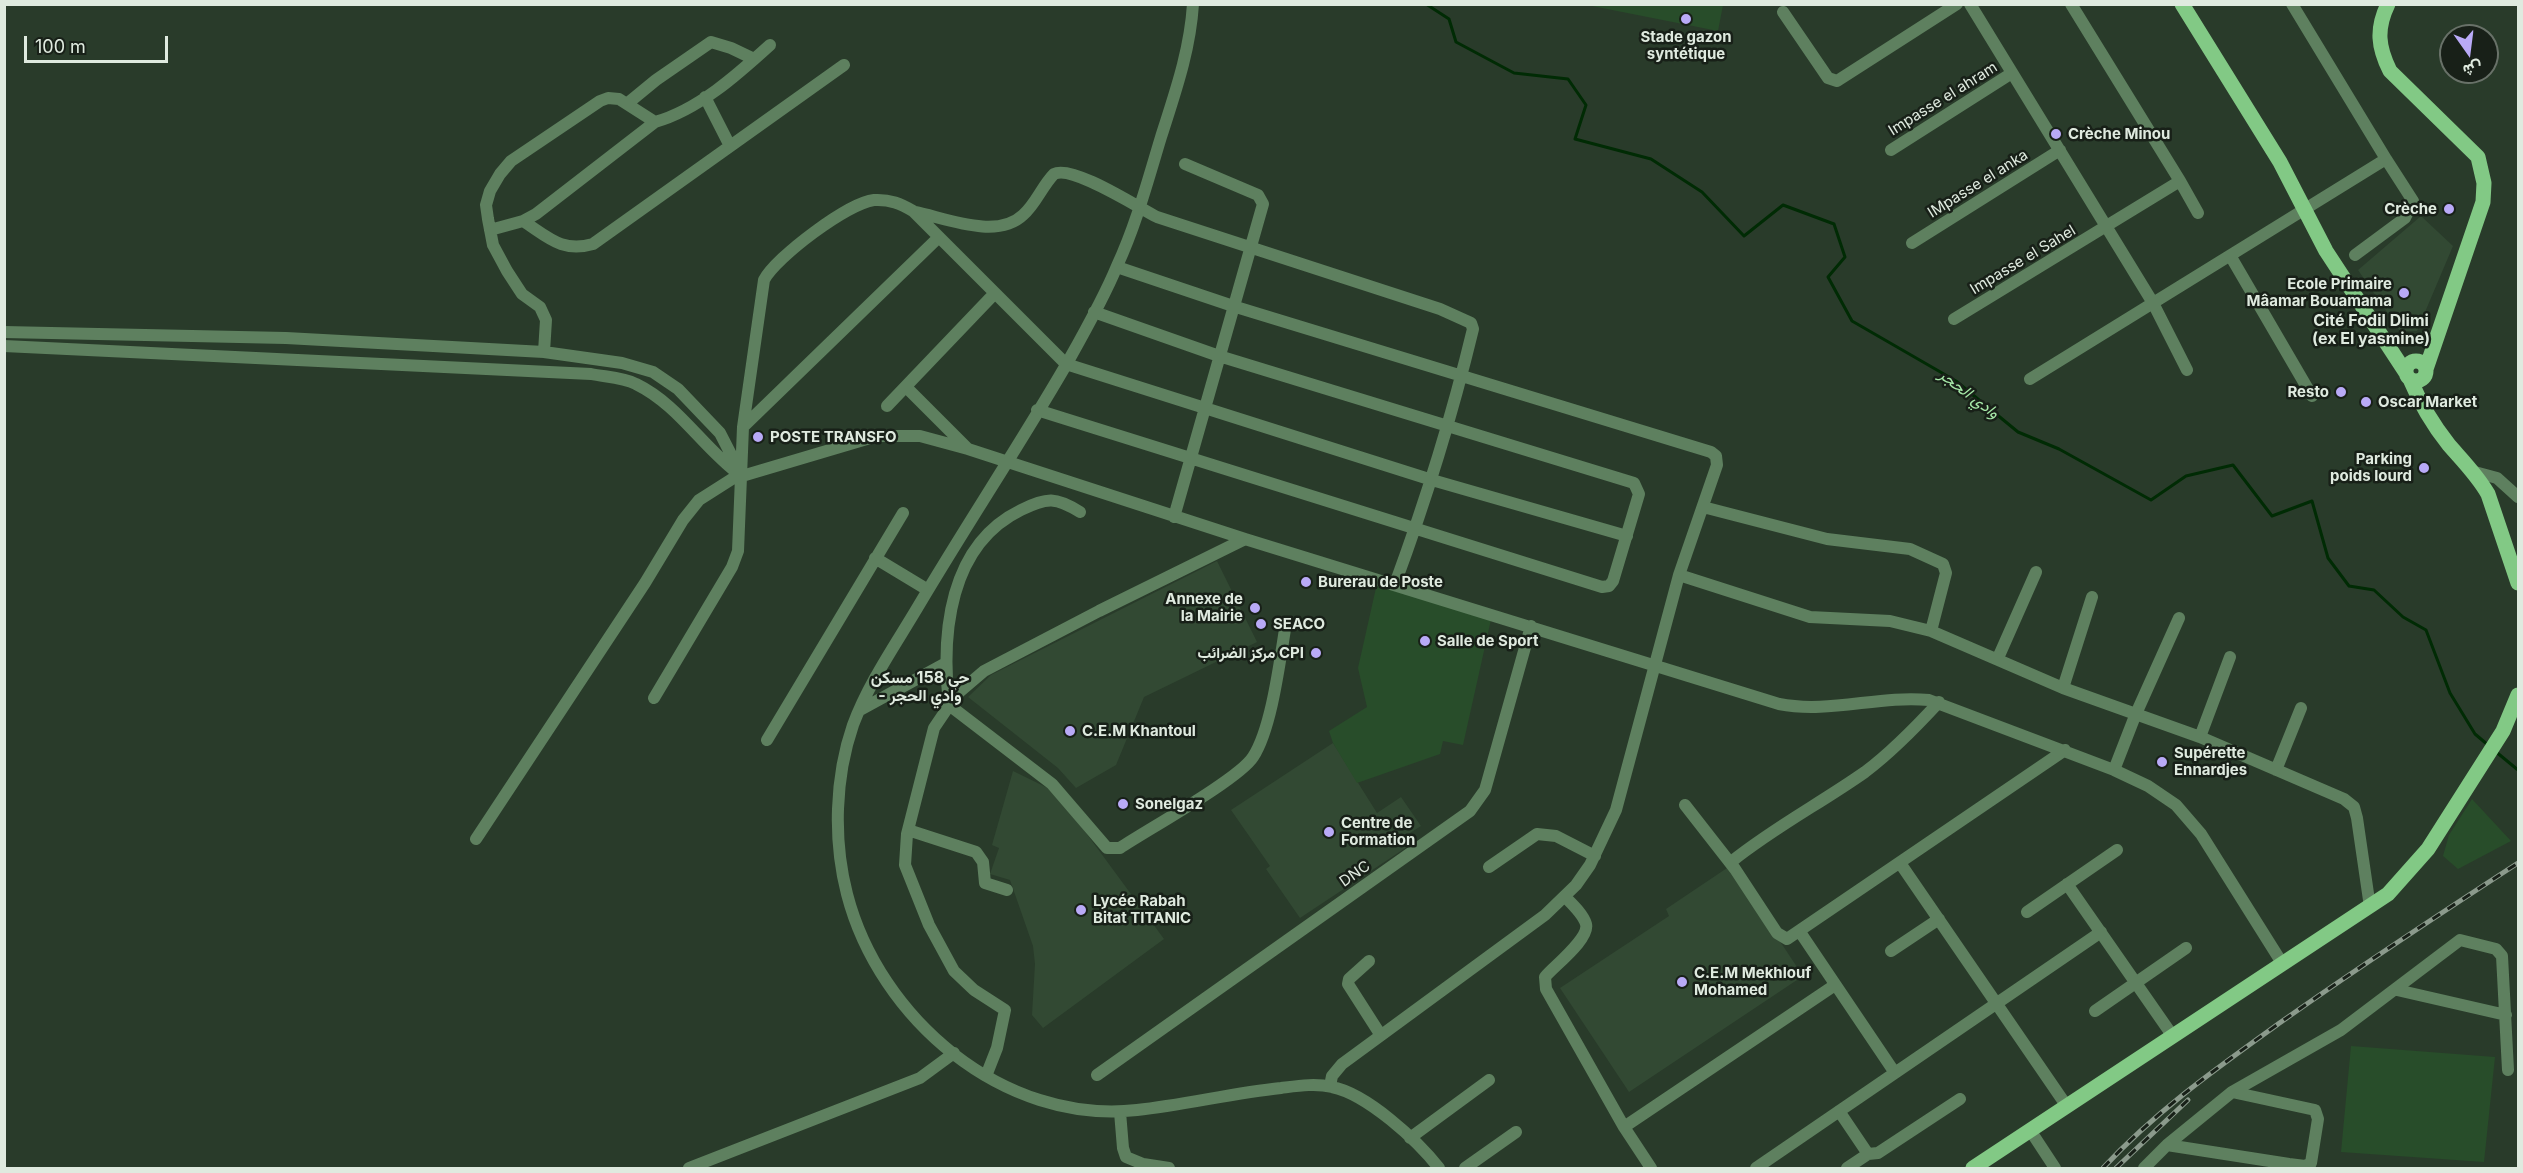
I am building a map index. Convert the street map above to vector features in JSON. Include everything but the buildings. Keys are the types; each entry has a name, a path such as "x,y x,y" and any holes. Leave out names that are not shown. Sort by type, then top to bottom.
{"main road":[{"path":"2182,4 2280,162 2326,251 2384,339 2416,369 2435,424 2488,494 2518,583"},
{"path":"2388,4 2381,20 2378,36 2381,54 2390,71 2465,141 2482,166 2483,202 2440,323 2416,369"},
{"path":"1973,1168 2172,1035 2370,907 2402,879 2428,849 2503,731 2518,695"}],"street":[{"path":"1193,4 1185,61 1140,207 1117,267 1066,364 928,590 860,710 843,764 839,799 841,861 853,917 883,979 924,1030 986,1076 1053,1103 1120,1112 1263,1090 1330,1086 1354,1095 1410,1138 1439,1168"},
{"path":"1783,12 1828,78 1837,81 1957,4"},
{"path":"1970,4 2153,303 2187,370"},
{"path":"2071,4 2198,213"},
{"path":"2292,4 2413,201 2405,218 2355,255"},
{"path":"628,103 656,80 711,42 754,59"},
{"path":"490,230 523,221 588,175 655,122 676,115 705,97 770,45"},
{"path":"523,221 566,247 579,248 593,244 844,65"},
{"name":"Impasse el ahram","path":"1891,150 2012,73"},
{"path":"705,97 730,146"},
{"path":"544,352 546,320 540,306 522,294 493,245 486,205 500,174 511,161 600,101 619,99 655,122"},
{"name":"IMpasse el anka","path":"1912,243 2060,150"},
{"path":"2030,379 2231,257 2386,159"},
{"path":"1174,517 1263,208 1262,198 1185,164"},
{"path":"654,698 736,559 740,543 743,427 760,295 769,270 848,208 862,202 889,200 914,211 980,225 1005,225 1027,212 1051,177 1059,171 1123,196 1157,217 1252,250 1440,309 1468,321 1473,329 1448,427 1395,584"},
{"name":"Impasse el Sahel","path":"1954,319 2180,180"},
{"path":"914,211 1066,364 1432,480 1627,536"},
{"path":"743,427 939,237"},
{"path":"2231,257 2312,396"},
{"path":"1117,267 1236,307 1462,374 1713,453 1717,465 1679,575 1616,810 1595,856 1565,897 1545,915 1380,1034 1337,1069 1330,1086"},
{"path":"887,406 995,293"},
{"path":"1038,410 1192,457 1415,530 1604,587 1613,581 1639,494 1634,483 1219,356 1094,312"},
{"path":"4,332 286,338 544,352 622,363 653,372 678,389 720,433 742,476"},
{"path":"282,361 286,338"},
{"path":"4,346 591,374 634,383 670,405 726,464 742,476"},
{"path":"906,387 968,449"},
{"path":"476,839 645,583 683,519 699,500 717,486 742,476 877,436 920,436 968,449 1174,517 1794,707 1822,707 1908,699 1939,702 2064,750 2148,786 2184,813 2201,834 2282,963"},
{"path":"2471,471 2497,478 2518,497"},
{"path":"1080,512 1056,500 1041,501 1004,519 984,536 957,584 950,609 946,663 949,705 1057,789 1102,844 1116,850 1226,780 1251,760 1259,743 1276,684 1286,623"},
{"path":"1702,507 1827,539 1910,549 1933,558 1943,564 1947,573 1931,631"},
{"path":"767,741 903,513"},
{"path":"986,1076 1006,1012 1001,1006 959,978 944,953 908,874 904,851 927,746 934,728 949,705 973,680 995,665 1245,539"},
{"path":"875,558 928,590"},
{"path":"1998,658 2036,572"},
{"path":"1679,575 1772,602 1810,617 1890,621 1931,631 2135,716 2200,737 2344,799 2354,807 2370,907"},
{"path":"2064,688 2092,597"},
{"path":"2114,770 2135,716 2179,618"},
{"name":"DNC","path":"1097,1075 1470,811 1485,790 1531,626"},
{"path":"2200,737 2230,657"},
{"path":"860,710 946,663"},
{"path":"1731,862 1771,831 1864,772 1905,739 1939,702"},
{"path":"2276,770 2301,708"},
{"path":"1685,805 1731,862 1780,937 1787,939 2064,750"},
{"path":"908,830 976,852 983,862 985,883 1007,890"},
{"path":"1489,867 1537,834 1556,836 1595,856"},
{"path":"2027,912 2117,850"},
{"path":"1900,863 2066,1106"},
{"path":"2067,884 2172,1035"},
{"path":"1565,897 1585,922 1586,929 1578,943 1545,977 1546,989 1624,1127 1651,1168"},
{"path":"1891,951 1939,920"},
{"path":"1800,932 1895,1073"},
{"path":"1756,1168 2101,932"},
{"path":"2144,1168 2167,1145 2232,1092 2341,1030 2397,990 2460,940 2500,951 2504,963 2508,1070"},
{"path":"2095,1011 2135,981 2186,948"},
{"path":"1369,962 1349,979 1348,984 1380,1034"},
{"path":"1624,1127 1835,985"},
{"path":"2397,990 2506,1015"},
{"path":"689,1168 920,1078 954,1053"},
{"path":"1410,1138 1489,1080"},
{"path":"2167,1145 2305,1166 2311,1163 2318,1119 2315,1110 2232,1092"},
{"path":"1847,1168 1868,1154 1878,1153 1960,1099"},
{"path":"1839,1111 1868,1154"},
{"path":"1120,1112 1124,1155 1143,1164 1170,1168"},
{"path":"2030,1130 2055,1168"},
{"path":"1465,1168 1516,1132"}],"shaded area":[{"name":"Stade gazon syntétique","path":"1587,4 1723,5 1718,31"},
{"name":"Ecole Primaire Mâamar Bouamama","path":"2421,216 2453,246 2417,331 2400,331 2358,270"},
{"name":"C.E.M Khantoul","path":"1217,561 1257,642 1144,697 1116,765 1076,788 1058,768 968,697 991,675"},
{"name":"Salle de Sport","path":"1378,579 1492,615 1463,745 1443,741 1440,754 1357,783 1333,743 1329,731 1367,707 1358,668"},
{"name":"Centre de Formation","path":"1333,743 1377,813 1401,797 1421,826 1402,838 1407,847 1300,918 1266,869 1270,866 1231,810"},
{"name":"Lycée Rabah Bitat TITANIC","path":"1013,771 1056,792 1164,939 1043,1028 1032,1015 1035,964 1033,946 1010,880 990,874 999,848 992,845"},
{"path":"2472,799 2511,841 2458,869 2443,856 2449,835"},
{"name":"C.E.M Mekhlouf Mohamed","path":"1730,866 1803,976 1629,1092 1560,988 1669,916 1666,909"},
{"path":"2351,1046 2495,1057 2484,1162 2341,1152"}],"waterway":[{"name":"وادي الحجر","path":"1426,4 1449,19 1456,42 1514,73 1568,79 1586,105 1575,139 1651,159 1702,192 1744,236 1783,205 1834,224 1845,257 1828,277 1852,321 1956,381 2018,432 2059,449 2151,500 2186,476 2233,465 2272,516 2312,501 2328,558 2349,586 2374,590 2403,617 2426,630 2450,693 2475,734 2488,745"},
{"name":"وادي الحجر","path":"2495,751 2518,770"}],"railway":[{"path":"2103,1168 2166,1108 2234,1056 2369,961 2518,863"},
{"path":"2116,1168 2188,1100"}],"place":[{"name":"Stade gazon syntétique","path":"1686,19"},
{"name":"Crèche Minou","path":"2056,134"},
{"name":"Crèche","path":"2449,209"},
{"name":"Ecole Primaire Mâamar Bouamama","path":"2404,293"},
{"name":"Resto","path":"2341,392"},
{"name":"Oscar Market","path":"2366,402"},
{"name":"POSTE TRANSFO","path":"758,437"},
{"name":"Parking poids lourd","path":"2424,468"},
{"name":"Burerau de Poste","path":"1306,582"},
{"name":"Annexe de la Mairie","path":"1255,608"},
{"name":"SEACO","path":"1261,624"},
{"name":"Salle de Sport","path":"1425,641"},
{"name":"مركز الضرائب CPI","path":"1316,653"},
{"name":"C.E.M Khantoul","path":"1070,731"},
{"name":"Supérette Ennardjes","path":"2162,762"},
{"name":"Sonelgaz","path":"1123,804"},
{"name":"Centre de Formation","path":"1329,832"},
{"name":"Lycée Rabah Bitat TITANIC","path":"1081,910"},
{"name":"C.E.M Mekhlouf Mohamed","path":"1682,982"}],"district":[{"name":"Cité Fodil Dlimi (ex El yasmine)","path":"2371,330"},
{"name":"حي 158 مسكن - وادي الحجر","path":"920,687"}]}
